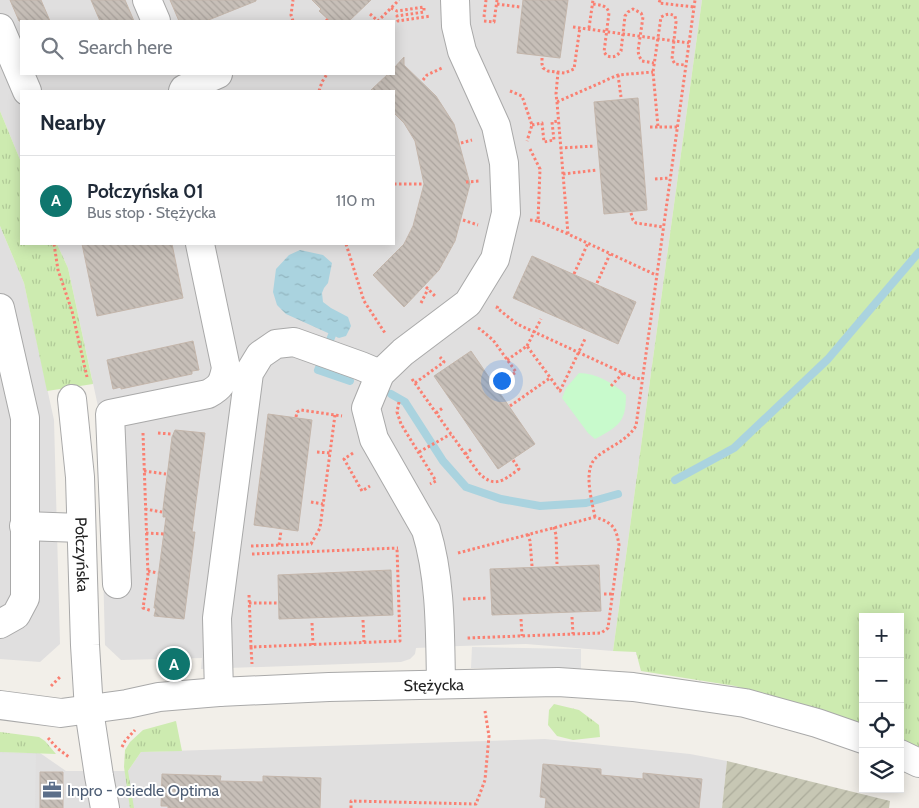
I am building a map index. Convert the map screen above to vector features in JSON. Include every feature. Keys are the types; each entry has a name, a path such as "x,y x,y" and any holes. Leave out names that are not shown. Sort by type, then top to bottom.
{"street":[{"path":"147,0 156,20"},
{"path":"219,692 217,618 249,372 260,355 276,344 294,342 371,370 403,352 468,303 495,259 506,213 504,164 496,126 462,51 456,26 445,8"},
{"path":"0,28 20,75"},
{"path":"20,75 27,90"},
{"path":"181,85 215,75"},
{"path":"74,410 110,414 208,394 219,388 226,368 200,245"},
{"path":"0,308 25,418 25,598 16,614 0,624"},
{"path":"371,370 366,408 374,440 426,530 436,569 441,684"},
{"name":"Połczyńska","path":"74,410 80,477 89,710 105,808"},
{"path":"110,414 117,584"},
{"path":"24,526 81,528"},
{"name":"Stężycka","path":"0,705 61,713 127,704 159,697 219,692 329,686 558,682 633,687 745,703 817,723 859,738"},
{"path":"904,756 919,763"}],"path":[{"path":"293,0 291,15 293,20"},
{"path":"379,20 399,0"},
{"path":"660,0 659,3 694,8"},
{"path":"595,517 589,485 592,462 599,455 624,439 636,426 695,0"},
{"path":"484,21 494,22 497,2 520,7"},
{"path":"589,28 593,2 608,9 604,52 607,56 612,57 621,51 625,16 633,9 641,13 643,18 638,51 639,56 642,61 654,63"},
{"path":"391,8 397,10 424,7 424,12 397,16 398,21 445,8"},
{"path":"370,14 377,20"},
{"path":"658,127 653,72 661,17 666,14 675,16 676,22 672,59 675,64 686,65"},
{"path":"573,27 689,43"},
{"path":"542,58 543,68 548,71 565,73 574,69 580,27"},
{"path":"423,80 427,75 447,66"},
{"path":"558,72 556,94 568,234"},
{"path":"557,102 618,75 653,72"},
{"path":"319,90 326,75"},
{"path":"618,75 620,97"},
{"path":"532,125 542,123 544,142 554,140 552,122 558,121"},
{"path":"650,128 677,127"},
{"path":"560,148 595,146"},
{"path":"563,174 597,170"},
{"path":"655,178 670,178"},
{"path":"395,184 424,184"},
{"path":"631,213 636,223 663,227"},
{"path":"463,220 481,226 483,219"},
{"path":"538,220 656,275"},
{"path":"574,274 588,243"},
{"path":"54,245 58,270 72,311 88,383 74,410"},
{"path":"346,245 364,301 390,340 371,370"},
{"path":"597,283 610,254"},
{"path":"501,300 497,308 517,324 622,373 642,379"},
{"path":"508,360 527,346 541,319"},
{"path":"475,328 480,329 493,340 516,372 497,386"},
{"path":"527,346 560,391 585,339"},
{"path":"415,383 445,363 438,354"},
{"path":"611,386 622,373"},
{"path":"409,374 450,434 484,478 490,482 504,480 519,469 513,460"},
{"path":"510,406 550,378"},
{"path":"436,414 444,407"},
{"path":"142,408 148,571 143,608 152,610"},
{"path":"296,417 297,412 301,410 348,417"},
{"path":"228,534 241,547 311,544 320,528 335,415"},
{"path":"419,452 450,434"},
{"path":"465,454 474,448"},
{"path":"318,452 330,453"},
{"path":"144,471 166,474"},
{"path":"311,502 323,504"},
{"path":"145,509 162,512"},
{"path":"452,554 595,517 607,521 614,527 620,546 608,628 601,633 472,638"},
{"path":"554,528 557,564"},
{"path":"279,545 281,531"},
{"path":"146,533 164,534"},
{"path":"528,534 532,566"},
{"path":"247,554 397,548 404,546"},
{"path":"252,647 400,641 397,548"},
{"path":"148,571 158,572"},
{"path":"249,588 252,667"},
{"path":"604,594 612,594"},
{"path":"461,600 488,598"},
{"path":"249,603 277,603"},
{"path":"572,617 573,634"},
{"path":"521,618 522,636"},
{"path":"364,620 364,642"},
{"path":"312,623 314,645"},
{"path":"351,808 351,801 477,806 485,780 489,736 482,683"},
{"path":"44,734 57,748 73,760"}],"shaded area":[{"path":"0,0 702,0 613,651 526,644 460,646 416,648 415,654 410,659 401,662 201,669 202,658 121,660 105,645 99,411 68,268 57,245 395,245 395,90 20,90 20,160 0,111"},
{"path":"0,226 24,283 54,420 60,644 40,662 0,659"},
{"path":"472,647 581,649 581,670 471,668"},
{"path":"545,739 690,754 727,761 722,808 0,808 0,752 40,753 66,771 128,771 141,752"},
{"path":"0,753 36,754 35,808 0,808"},
{"path":"727,761 890,801 889,808 722,808"}],"green space":[{"path":"702,0 919,0 919,747 904,741 904,613 859,613 859,723 735,686 641,671 636,652 613,651"},
{"path":"0,111 20,160 20,245 57,245 68,268 93,384 47,391 24,283 0,226"},
{"path":"579,373 604,379 626,395 625,411 620,422 595,439 588,433 562,398 566,388"},
{"path":"554,704 579,710 599,725 600,737 573,740 557,736 548,725 549,710"},
{"path":"176,721 182,751 141,752 128,771 134,808 130,808 124,767 125,750 130,742 143,730"},
{"path":"0,732 39,737 56,754 0,752"}],"water":[{"path":"300,250 323,255 332,263 328,283 322,293 323,302 348,317 351,326 346,336 339,338 286,314 277,305 273,292 276,269 289,255"}],"building":[{"path":"10,0 41,0 50,20 20,20"},
{"path":"91,0 125,0 134,20 100,20"},
{"path":"170,0 256,0 208,20 179,20"},
{"path":"312,0 371,0 350,20 329,20 319,11 321,9"},
{"path":"523,0 568,0 560,58 517,53"},
{"path":"404,57 404,65 436,96 454,124 470,184 455,241 439,270 404,307 373,275 404,244 413,226 424,184 415,141 404,123 395,114 395,90 371,90 387,75 395,75 395,67"},
{"path":"638,98 647,210 604,214 594,102"},
{"path":"82,245 172,245 183,298 97,316"},
{"path":"532,256 636,302 618,344 513,298"},
{"path":"193,341 199,370 192,371 192,374 113,389 107,360"},
{"path":"471,351 535,444 498,469 434,376"},
{"path":"268,414 312,420 298,531 254,525"},
{"path":"175,430 205,433 192,532 195,532 184,619 154,616 166,517 163,517 163,509 172,437"},
{"path":"599,565 601,611 492,615 490,569"},
{"path":"391,570 393,615 279,619 278,575"},
{"path":"543,764 601,769 601,775 643,779 643,773 702,779 699,808 545,808 546,798 540,797"},
{"name":"Inpro - osiedle Optima","path":"40,772 63,772 63,808 40,808"},
{"path":"162,774 221,776 220,781 263,782 263,776 321,778 320,808 168,808 168,806 161,806"}],"waterway":[{"path":"675,480 734,448 828,359 919,252"},
{"path":"330,340 332,335"},
{"path":"321,363 318,370 350,381"},
{"path":"391,394 405,402 443,461 466,487 501,499 540,506 586,503 618,494"}],"place":[{"name":"Połczyńska 01","path":"174,664"},
{"name":"Inpro - osiedle Optima","path":"52,790"}]}
